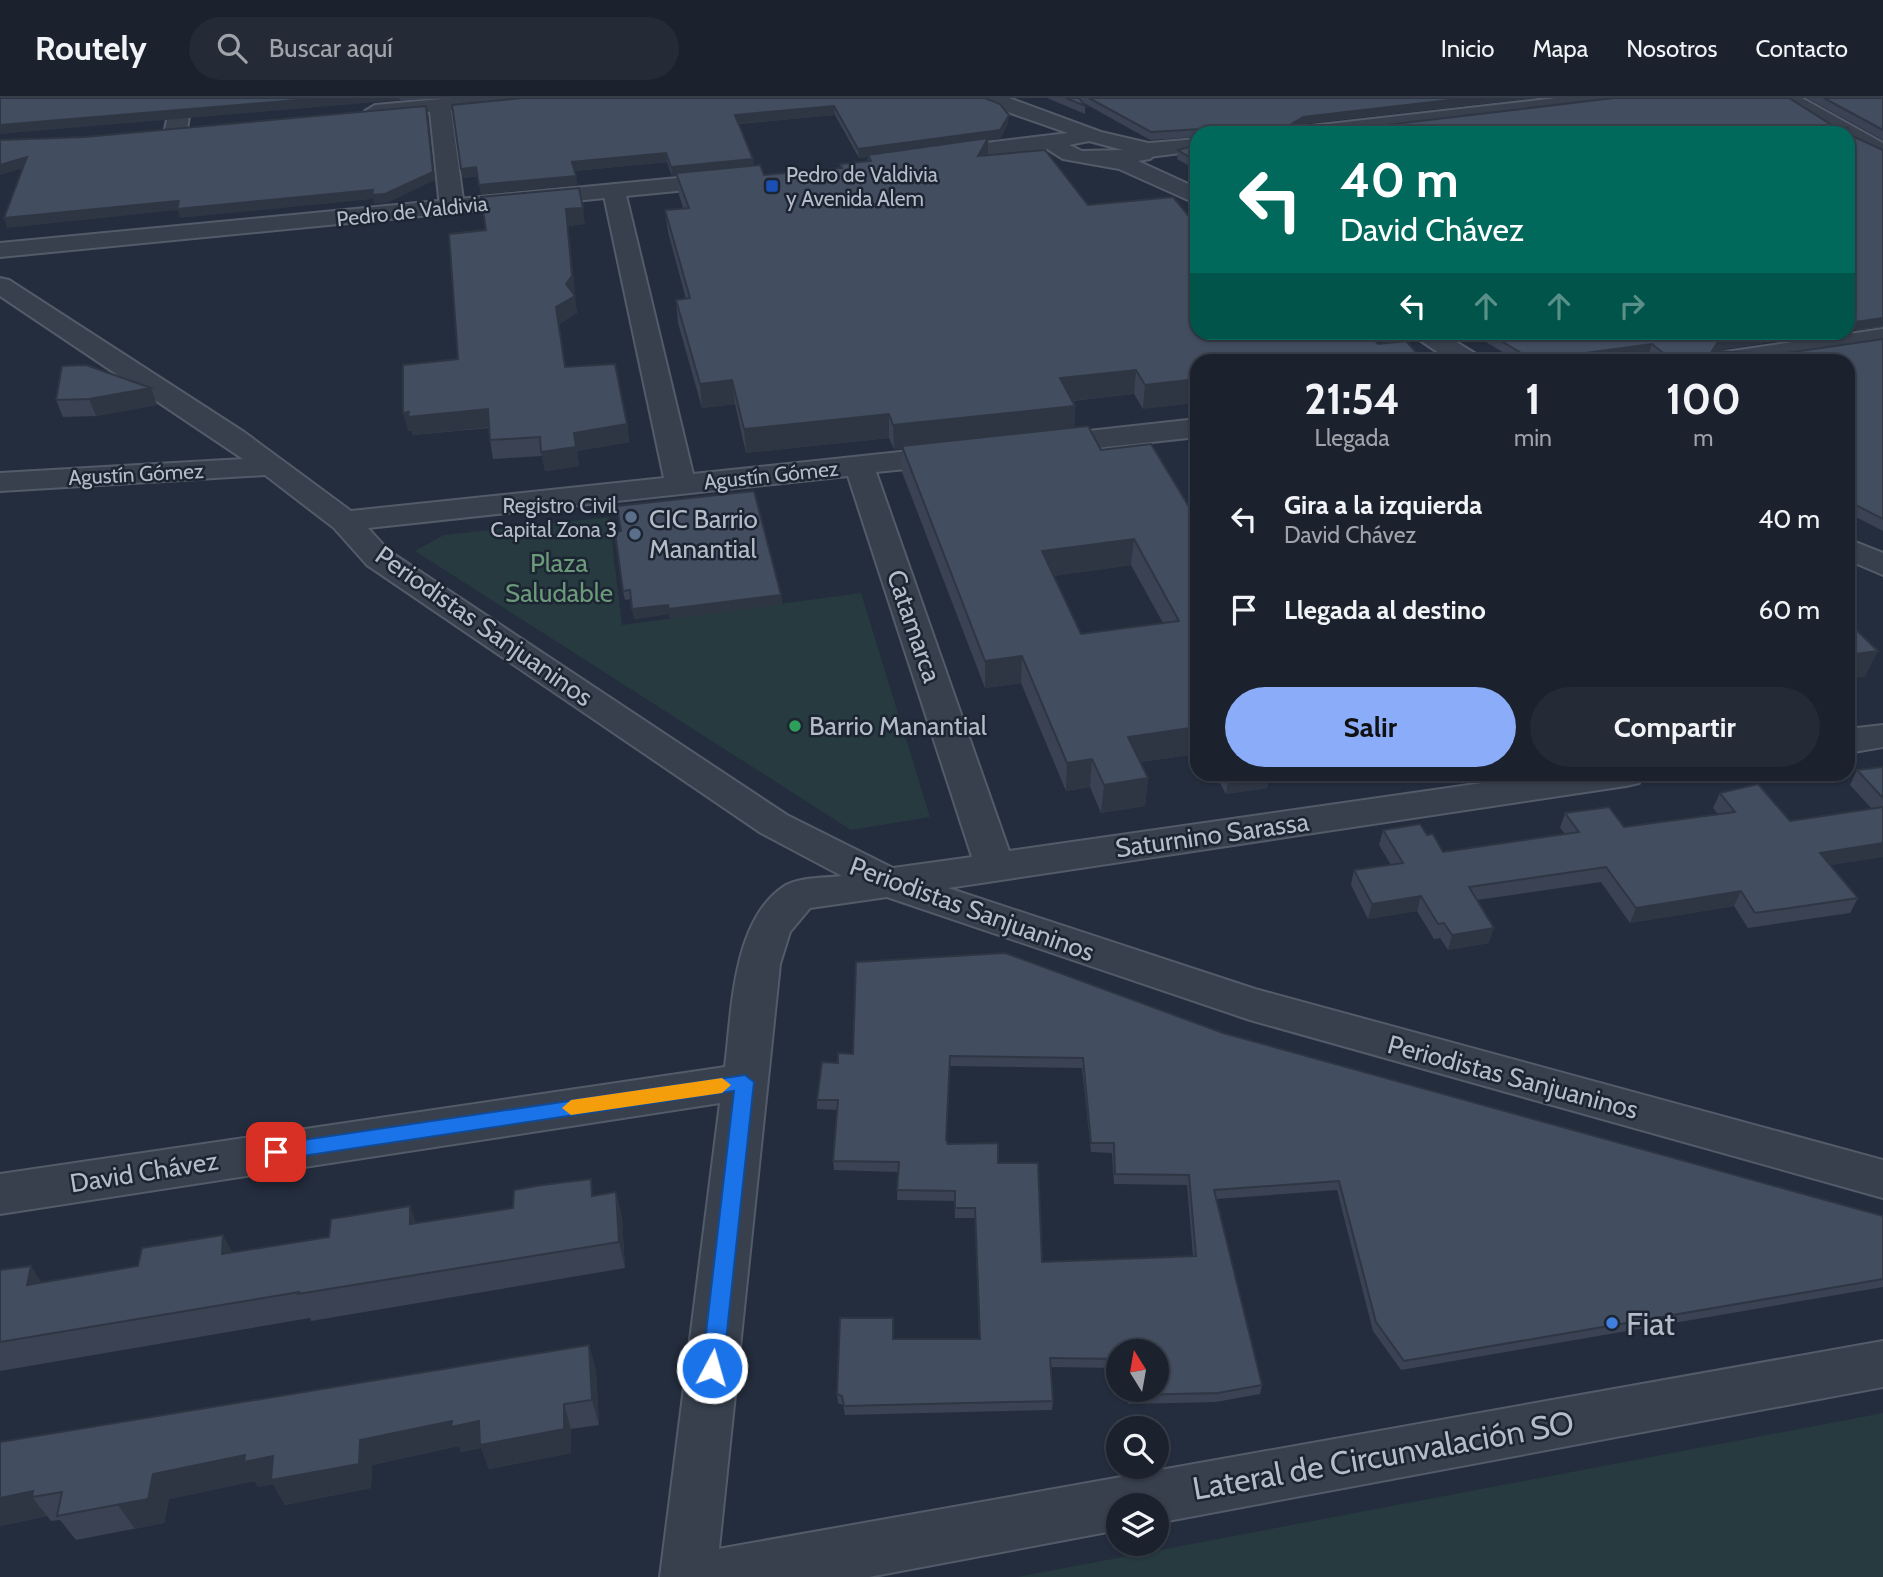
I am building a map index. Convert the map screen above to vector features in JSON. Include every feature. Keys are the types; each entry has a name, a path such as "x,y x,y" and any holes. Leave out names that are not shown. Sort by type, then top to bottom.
{"street":[{"path":"177,129 182,98"},
{"path":"357,113 523,98"},
{"path":"1363,126 1610,98"},
{"path":"1787,98 1837,126"},
{"path":"989,99 1073,156"},
{"path":"989,99 1029,110 1126,164 1190,192"},
{"path":"440,105 452,207"},
{"path":"1503,110 1525,125"},
{"path":"151,131 204,126"},
{"path":"1855,136 1883,152"},
{"path":"1097,147 1073,156 949,164 918,161 1052,142 1148,151 1190,146"},
{"path":"1148,151 1190,189"},
{"name":"Pedro de Valdivia","path":"0,250 755,177"},
{"path":"614,191 681,485"},
{"name":"Periodistas Sanjuaninos","path":"0,285 60,321 272,466 345,521 378,558 763,816 822,851 887,882 1250,1004 1883,1179"},
{"path":"1855,338 1883,337"},
{"path":"1434,340 1457,354"},
{"path":"1753,354 1818,340"},
{"path":"1021,447 1190,429"},
{"name":"Agustín Gómez","path":"345,521 981,452"},
{"name":"Catamarca","path":"859,465 996,867"},
{"name":"Agustín Gómez","path":"3,486 272,466"},
{"path":"1855,551 1883,565"},
{"path":"1855,740 1883,736"},
{"name":"Saturnino Sarassa","path":"745,1082 763,946 771,927 797,896 1579,781"},
{"path":"688,1577 745,1082"},
{"name":"David Chávez","path":"0,1194 745,1082"},
{"name":"Lateral de Circunvalación SO","path":"718,1577 1883,1364"}],"green space":[{"name":"Barrio Manantial","path":"609,517 622,625 861,593 930,817 851,830 415,551 444,535"},
{"path":"1883,1413 1883,1577 1017,1577 1128,1556 1169,1556 1169,1548"}],"building":[{"path":"0,98 321,98 0,125"},
{"path":"522,98 985,98 1000,104 1009,115 1000,130 858,149 834,106 735,115 753,159 671,167 666,153 572,162 576,176 479,185 476,167 461,169 452,105"},
{"path":"1066,98 1079,98 1085,106"},
{"path":"1089,98 1467,98 1303,117 1291,126 1190,126 1190,130 1151,132"},
{"path":"1614,98 1789,98 1833,126 1377,126"},
{"path":"1824,98 1883,98 1883,130"},
{"path":"426,106 433,172 385,194 372,195 373,190 177,209 179,201 4,218 27,157 0,165 0,140 84,137"},
{"path":"1855,137 1883,150 1883,318 1855,322"},
{"path":"988,138 978,156 1045,150 1088,205 1173,197 1190,218 1190,340 1374,340 1378,344 1406,341 1418,354 1190,354 1190,380 1145,385 1136,370 1060,378 1075,406 893,425 889,414 744,429 732,380 700,384 676,300 690,298 665,210 689,208 676,173 760,165 764,175 842,168 840,164 871,161 868,155"},
{"path":"1190,147 1190,158 1178,150"},
{"path":"579,188 583,208 566,209 572,276 566,284 575,296 556,307 565,367 615,364 627,424 574,433 576,447 541,452 540,437 490,440 488,409 408,417 409,412 403,413 403,365 458,359 449,234 486,230 481,197"},
{"path":"1883,339 1883,519 1855,505 1855,354 1780,354"},
{"path":"1499,340 1728,340 1717,343 1712,351 1780,354 1664,354 1652,344 1578,354 1523,354"},
{"path":"86,365 151,388 89,399 56,400 62,366"},
{"path":"1088,426 1101,450 1151,444 1190,508 1190,728 1128,737 1148,778 1104,785 1092,759 1067,763 1022,656 985,661 902,446","holes":["1134,539 1179,621 1081,634 1042,551"]},
{"path":"754,491 781,595 669,609 668,605 632,609 630,590 623,591 615,532 621,531 617,506"},
{"path":"1855,629 1878,651 1855,654"},
{"path":"1883,767 1883,798 1857,770"},
{"path":"1758,784 1790,821 1883,807 1883,843 1820,853 1858,898 1755,913 1741,891 1636,908 1606,867 1469,887 1494,928 1452,935 1444,923 1438,924 1421,896 1372,904 1354,870 1403,863 1383,830 1420,824 1427,835 1433,834 1443,852 1579,832 1565,813 1609,807 1624,827 1735,812 1720,793"},
{"path":"1005,953 1223,1033 1883,1216 1883,1279 1404,1361 1376,1322 1339,1181 1214,1190 1262,1385 1218,1393 1169,1394 1169,1339 1106,1339 1106,1359 1050,1358 1053,1401 844,1406 842,1396 837,1394 840,1318 893,1318 893,1339 980,1339 975,1208 955,1208 955,1191 897,1190 899,1162 833,1161 838,1100 817,1100 822,1062 838,1063 838,1053 853,1054 856,962","holes":["950,1056 1083,1058 1091,1143 1114,1143 1115,1174 1189,1175 1196,1256 1042,1262 1038,1163 998,1163 998,1143 948,1144 946,1140"]},
{"path":"591,1179 592,1196 616,1192 619,1242 0,1342 0,1270 31,1266 27,1285 138,1266 142,1248 223,1235 222,1254 329,1237 331,1219 410,1206 410,1224 513,1208 514,1190"},
{"path":"589,1345 592,1400 564,1404 564,1429 480,1445 479,1421 451,1427 452,1421 360,1440 359,1464 271,1480 273,1456 244,1462 245,1455 153,1474 148,1499 57,1516 62,1492 32,1497 33,1491 0,1498 0,1442"}],"slow traffic":[{"path":"571,1108 722,1085"}],"place":[{"name":"Pedro de Valdivia y Avenida Alem","path":"772,186"},
{"name":"Registro Civil Capital Zona 3","path":"631,517"},
{"name":"CIC Barrio Manantial","path":"635,534"},
{"name":"Barrio Manantial","path":"795,726"},
{"name":"Fiat","path":"1612,1323"}],"route":[{"path":"276,1152 745,1082 712,1368"}],"park label":[{"name":"Plaza Saludable","path":"559,578"}]}
